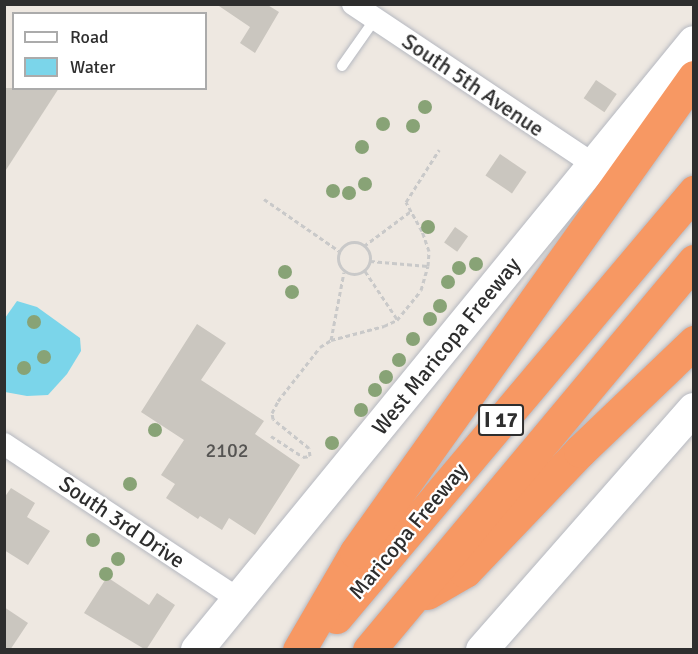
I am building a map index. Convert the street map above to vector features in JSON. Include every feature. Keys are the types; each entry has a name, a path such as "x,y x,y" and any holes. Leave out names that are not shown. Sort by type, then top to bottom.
{"highway":[{"path":"299,650 356,552 693,77"},
{"name":"Maricopa Freeway","path":"309,650 693,192"},
{"name":"Maricopa Freeway","path":"369,650 693,261"},
{"path":"407,605 465,571 580,452 693,342"}],"main road":[{"name":"West Maricopa Freeway","path":"197,650 693,42"},
{"path":"482,650 693,409"}],"street":[{"name":"South 5th Avenue","path":"353,4 594,165"},
{"name":"South 3rd Drive","path":"4,444 240,600"}],"lane":[{"path":"342,66 375,19"}],"path":[{"path":"272,436 303,457 310,456 309,448 273,419 272,413 320,347 331,340 384,326 397,320 421,290 428,266 427,242 406,202 439,150"},
{"path":"264,199 339,251"},
{"path":"364,246 411,211"},
{"path":"350,242 364,246 368,251 370,261 365,271 355,274 344,272 338,264 339,251 350,242"},
{"path":"370,261 428,266"},
{"path":"365,271 397,320"},
{"path":"331,340 344,272"}],"water":[{"path":"17,301 37,307 80,338 81,351 67,374 48,395 27,396 5,392 5,318"}],"building":[{"path":"216,4 266,4 279,12 255,53 240,43 250,27"},
{"path":"596,80 617,94 604,112 584,98"},
{"path":"4,88 58,90 4,173"},
{"path":"500,154 527,172 512,193 485,176"},
{"path":"455,227 468,236 457,252 444,243"},
{"path":"197,324 226,343 201,380 264,421 255,434 300,465 255,535 229,518 222,530 200,516 198,519 166,498 175,484 161,475 184,440 141,412"},
{"path":"11,488 35,503 27,517 50,531 28,565 4,550 4,498"},
{"path":"107,577 149,605 157,593 175,605 146,650 84,613"},
{"path":"4,607 28,623 10,650 4,650"}]}
